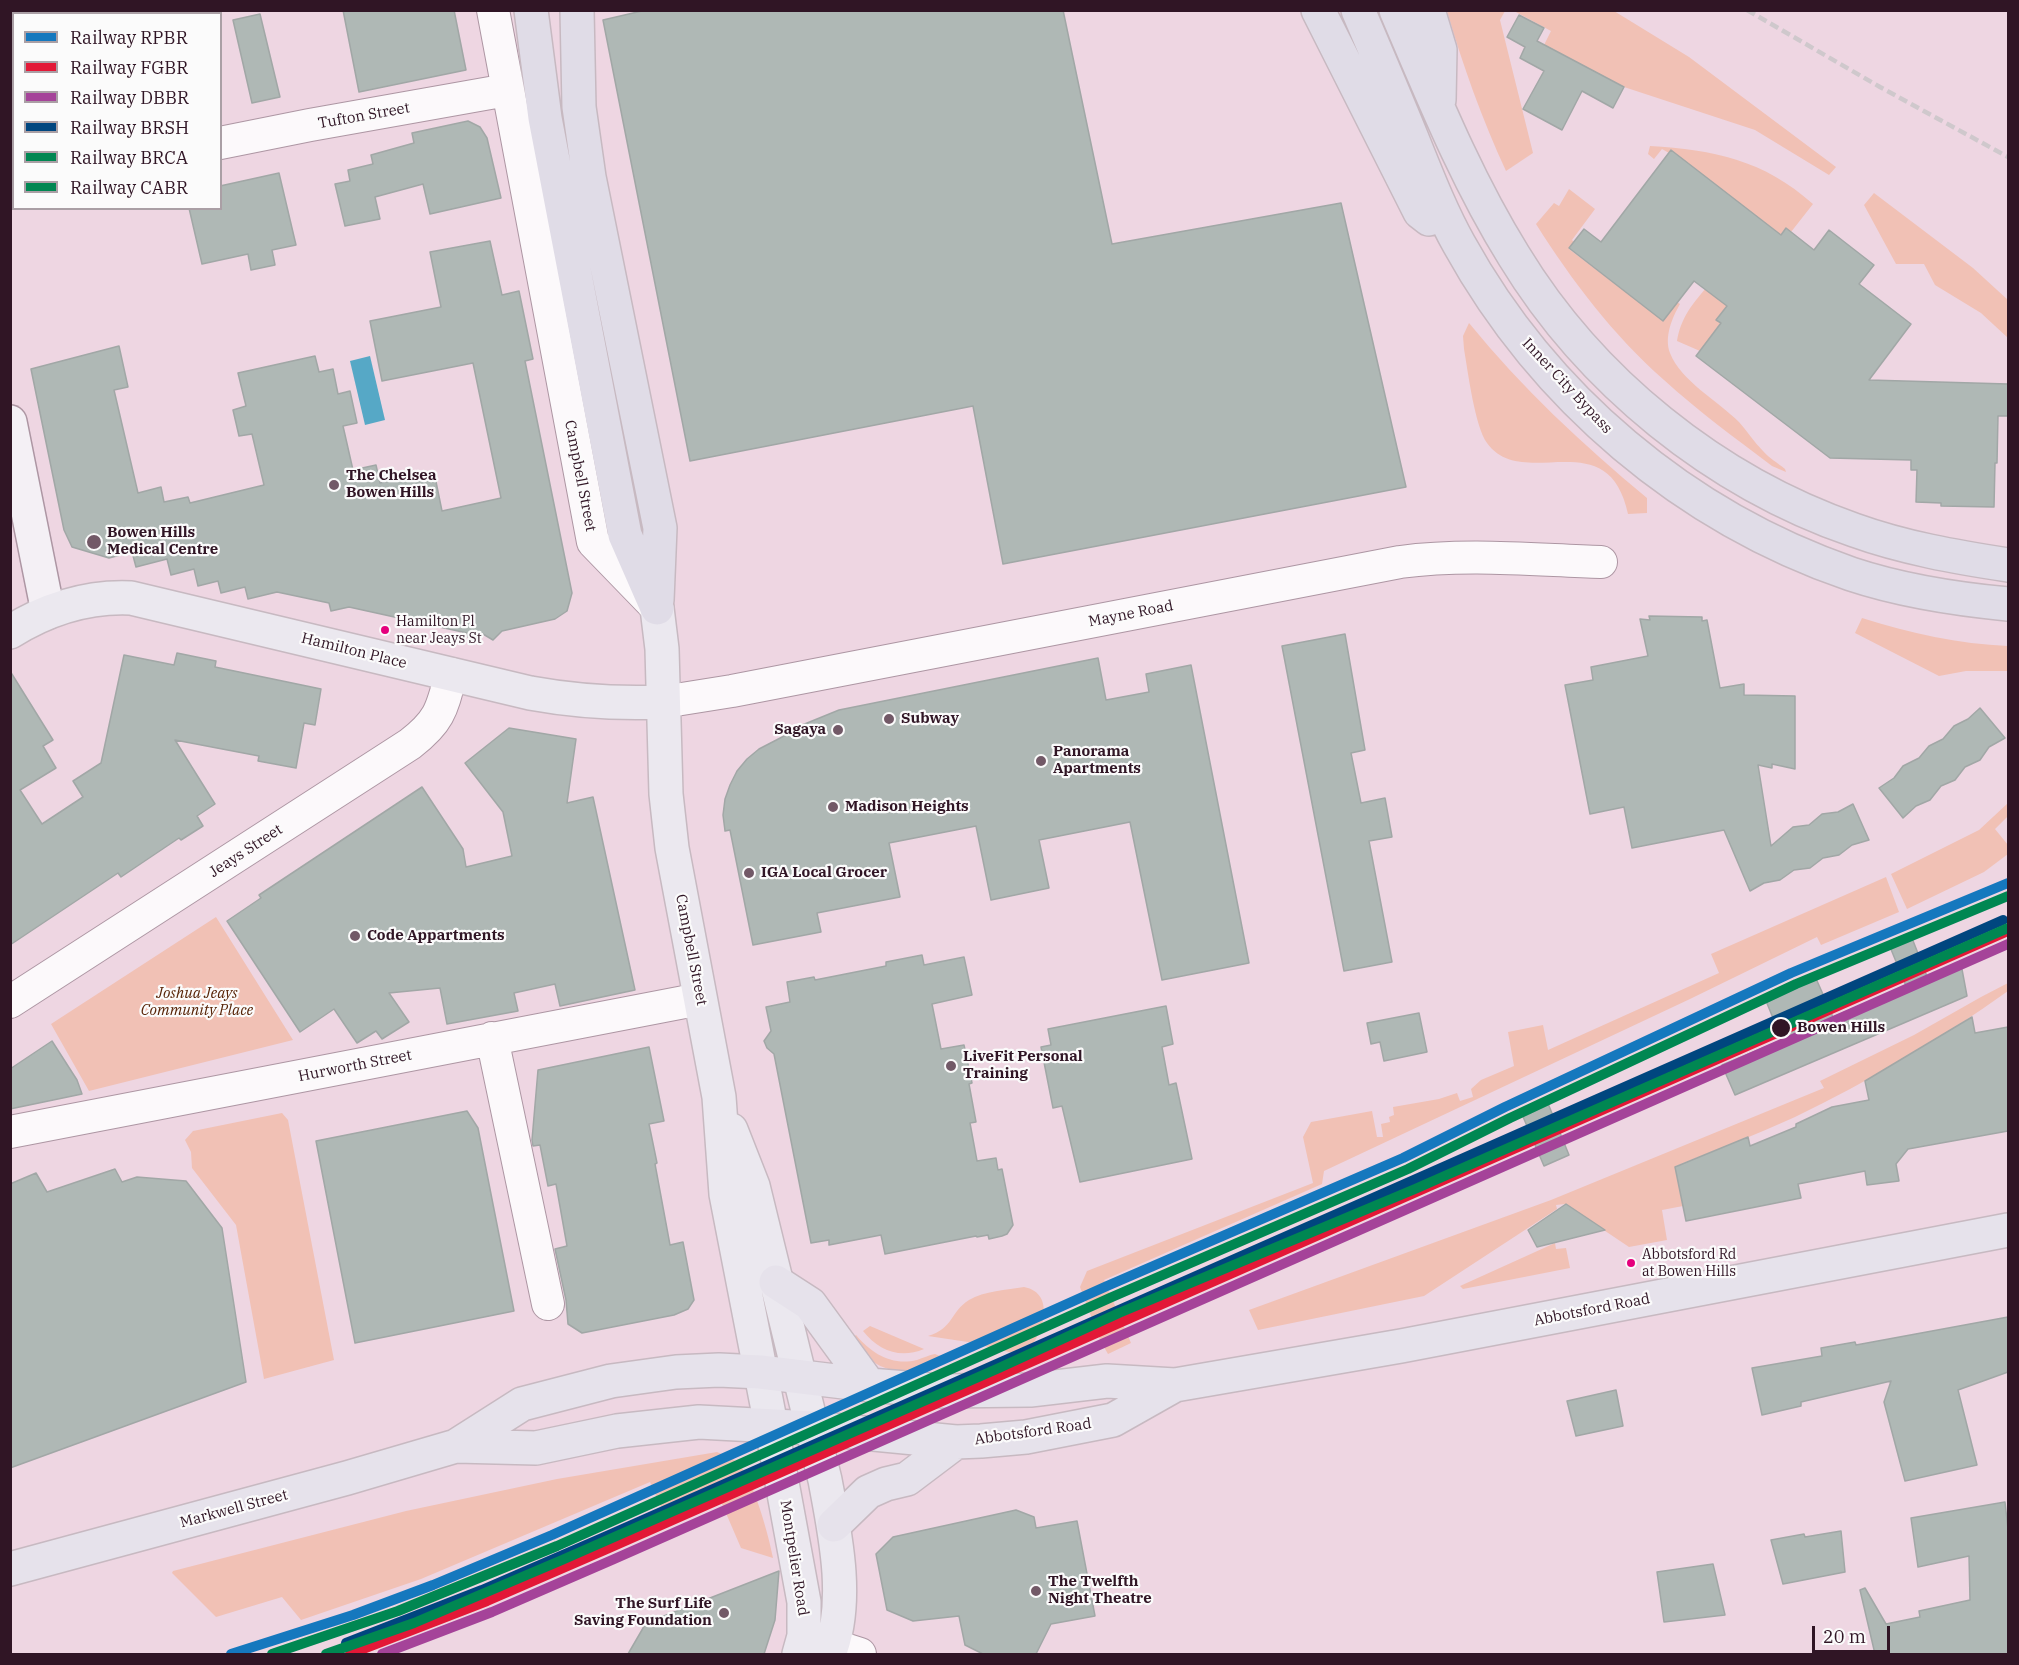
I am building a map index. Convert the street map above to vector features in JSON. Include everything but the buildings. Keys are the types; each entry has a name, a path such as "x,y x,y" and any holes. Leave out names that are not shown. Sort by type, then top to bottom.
{"highway":[{"path":"531,10 545,118 625,535 657,608"},
{"path":"577,10 579,107 589,177 660,528 657,608"},
{"path":"1318,10 1420,212 1455,237"},
{"name":"Inner City Bypass","path":"1358,10 1432,188 1455,237 1522,339 1588,413 1626,447 1699,500 1748,529 1806,556 1853,574 1913,591 2008,604"},
{"path":"1396,10 1439,111 1490,215 1540,297 1600,367 1645,409 1724,467 1808,512 1853,530 1902,545 1952,557 2008,565"},
{"path":"1428,10 1440,50 1439,111"},
{"name":"Abbotsford Road","path":"760,1372 934,1390 1005,1391 1107,1381 1175,1385 1412,1344 2008,1230"},
{"path":"776,1282 810,1304 869,1385"},
{"name":"Markwell Street","path":"10,1569 456,1446 522,1404 593,1384 687,1371 760,1372"},
{"name":"Abbotsford Road","path":"812,1428 956,1442 1026,1437 1113,1420 1175,1385"},
{"name":"Markwell Street","path":"456,1446 536,1448 617,1431 688,1423 812,1428"},
{"path":"834,1525 868,1492 886,1484 907,1479 956,1442"}],"main road":[{"path":"10,422 48,612"},
{"name":"Hamilton Place","path":"10,632 48,612 95,599 131,598 557,698 611,702 663,702"},
{"name":"Campbell Street","path":"657,608 662,649 666,794 672,848 718,1097 726,1194 771,1425"},
{"name":"Campbell Street","path":"718,1097 753,1186 799,1376"},
{"name":"Montpelier Road","path":"799,1376 834,1525 839,1600 825,1649"},
{"name":"Montpelier Road","path":"771,1425 804,1602 825,1649"}],"street":[{"name":"Campbell Street","path":"493,10 593,542 657,608"},
{"name":"Tufton Street","path":"222,143 507,90"},
{"name":"Mayne Road","path":"663,702 726,692 1401,562 1470,558 1601,562"},
{"name":"Jeays Street","path":"10,1002 411,744 439,716 451,674"},
{"name":"Hurworth Street","path":"10,1132 700,999"},
{"path":"492,1038 548,1304"}],"green space":[{"path":"1447,11 1505,11 1500,20 1533,153 1506,171 1474,92"},
{"path":"1514,11 1614,11 1689,57 1836,167 1829,175 1755,130 1624,87 1544,45 1551,31"},
{"path":"1650,146 1717,155 1757,167 1795,189 1813,204 1791,232 1786,228 1716,320 1721,323 1700,351 1677,341 1679,333 1687,313 1705,289 1715,296 1671,150 1669,153 1662,149 1654,159 1648,154"},
{"path":"1569,189 1595,209 1572,240 1574,242 1569,249 1663,320 1677,302 1680,304 1668,334 1668,347 1675,363 1691,382 1739,422 1760,448 1786,472 1772,466 1744,445 1664,380 1628,345 1579,287 1536,224 1554,203 1559,206"},
{"path":"1874,193 1973,268 2008,300 2008,338 1981,313 1935,285 1924,264 1896,264 1864,205"},
{"path":"1469,323 1554,415 1647,498 1647,513 1628,514 1618,486 1603,470 1584,463 1521,462 1503,457 1487,443 1479,425 1464,349 1463,336"},
{"path":"1862,618 1935,637 2008,646 2008,671 1966,671 1939,676 1855,633"},
{"path":"2008,803 2008,816 1995,829 2008,845 2008,854 1984,872 1907,909 1891,874 1979,830"},
{"path":"1886,877 1899,912 1821,945 1817,937 1324,1171 1322,1184 1104,1280 1131,1343 1108,1354 1100,1340 1080,1287 1087,1271 1313,1183 1303,1137 1311,1122 1372,1111 1377,1137 1383,1137 1381,1124 1390,1122 1389,1117 1394,1115 1393,1107 1439,1099 1457,1093 1460,1101 1473,1097 1471,1089 1481,1080 1514,1066 1508,1032 1543,1025 1548,1050 1719,973 1711,954"},
{"name":"Joshua Jeays Community Place","path":"216,917 293,1040 89,1091 51,1024"},
{"path":"2008,983 2008,991 1983,1009 1850,1089 1795,1117 1676,1166 1683,1206 1662,1210 1667,1240 1629,1247 1565,1204 1556,1205 1557,1209 1424,1296 1258,1330 1249,1310 1551,1200 1824,1088 1820,1081 1914,1035"},
{"path":"282,1113 288,1120 334,1360 264,1379 236,1225 192,1168 191,1152 185,1140 193,1131"},
{"path":"1555,1243 1556,1249 1566,1248 1570,1268 1463,1289 1460,1286"},
{"path":"1024,1287 1034,1291 1041,1298 1044,1306 1044,1316 1037,1337 1025,1353 1017,1354 968,1342 928,1336 943,1329 969,1300 989,1293"},
{"path":"870,1326 924,1349 907,1353 890,1351 876,1344 863,1331"},
{"path":"856,1335 876,1353 891,1360 917,1360 935,1354 952,1361 908,1371 889,1369 872,1361 849,1341"},
{"path":"717,1452 736,1461 744,1470 760,1508 773,1558 741,1548 716,1490 663,1512 650,1482 421,1579 301,1620 282,1597 216,1617 172,1573 406,1511 557,1479"}],"water":[{"path":"370,356 385,420 365,425 350,361"}],"railway":[{"path":"1747,10 1880,87 2008,157"}],"rail line":[{"name":"RPBR","path":"231,1654 353,1615 433,1585 552,1535 1107,1286 1403,1158 1505,1107 1791,973 2008,883"},
{"name":"BRCA","path":"272,1654 398,1611 557,1546 1112,1297 1408,1169 1510,1118 1796,984 2008,896"},
{"name":"BRSH","path":"346,1643 482,1590 602,1538 2003,920"},
{"name":"CABR","path":"326,1654 414,1623 562,1560 1119,1313 1415,1189 2008,928"},
{"name":"FGBR","path":"350,1654 487,1601 607,1549 2008,931"},
{"name":"DBBR","path":"382,1654 492,1612 612,1560 2008,944"}],"place":[{"name":"The Chelsea Bowen Hills","path":"334,485"},
{"name":"Bowen Hills Medical Centre","path":"94,542"},
{"name":"Hamilton Pl near Jeays St","path":"385,630"},
{"name":"Subway","path":"889,719"},
{"name":"Sagaya","path":"838,730"},
{"name":"Panorama Apartments","path":"1041,761"},
{"name":"Madison Heights","path":"833,807"},
{"name":"IGA Local Grocer","path":"749,873"},
{"name":"Code Appartments","path":"355,936"},
{"name":"Bowen Hills","path":"1781,1028"},
{"name":"LiveFit Personal Training","path":"951,1066"},
{"name":"Abbotsford Rd at Bowen Hills","path":"1631,1263"},
{"name":"The Twelfth Night Theatre","path":"1036,1591"},
{"name":"The Surf Life Saving Foundation","path":"724,1613"}]}
